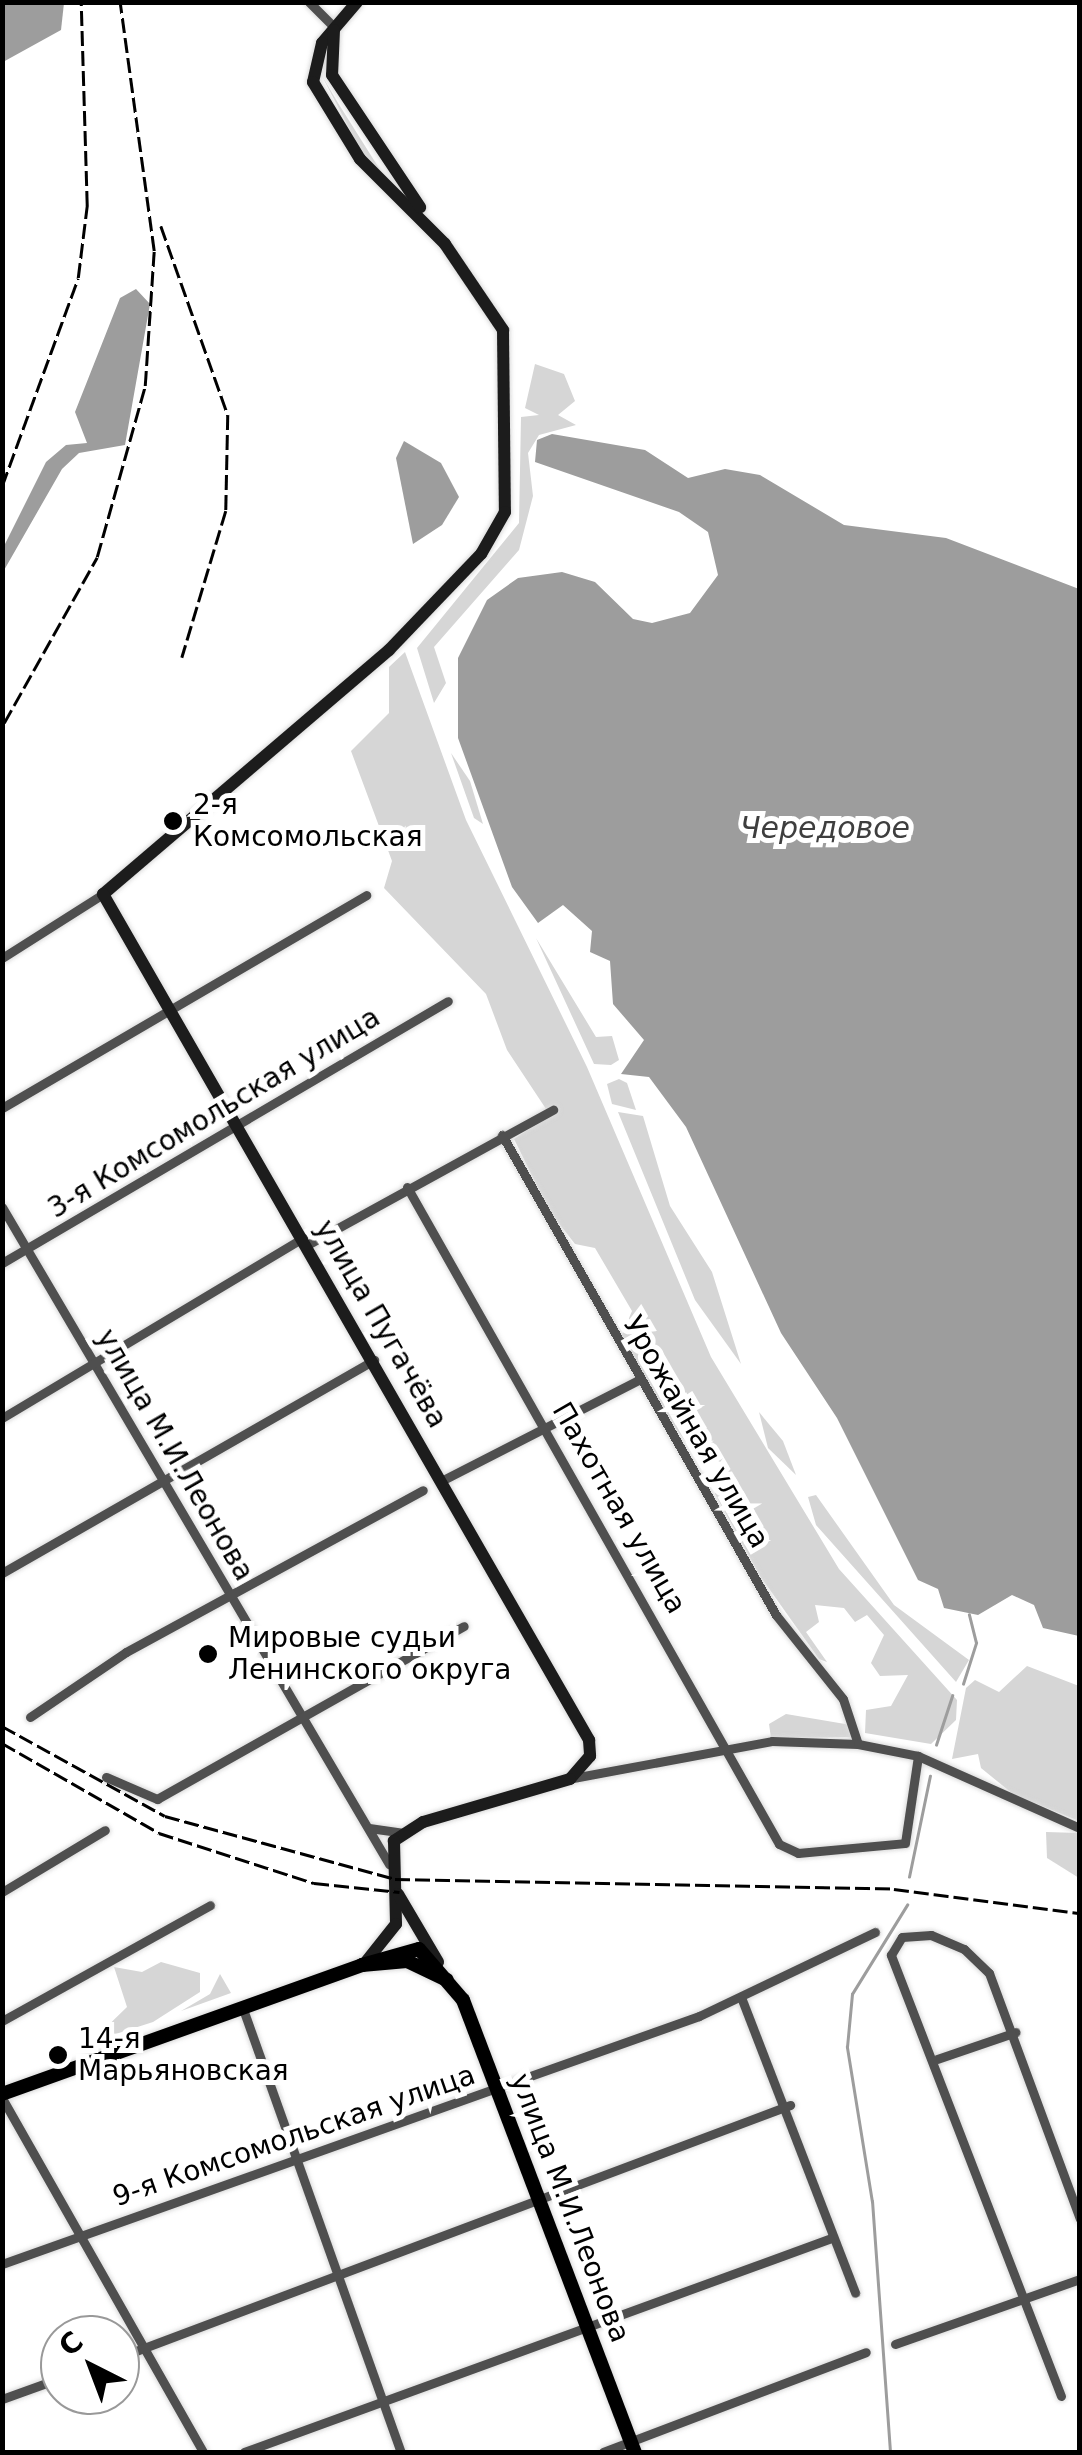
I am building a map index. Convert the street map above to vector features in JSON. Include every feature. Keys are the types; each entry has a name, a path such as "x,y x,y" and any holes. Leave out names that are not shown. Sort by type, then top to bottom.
{"main road":[{"path":"356,2 334,27 314,60 313,82 360,159 445,244"},
{"path":"103,894 255,771 411,626 481,554 509,486 503,330 332,76 334,27"},
{"name":"улица Пугачёва","path":"103,894 578,1714 590,1756"},
{"path":"390,1864 404,1832 570,1779 590,1756"},
{"path":"404,1832 396,1886 396,1924 406,1947 434,1965"},
{"name":"улица М.И.Леонова","path":"390,1864 396,1886 434,1965 452,1984 498,2090 633,2448"},
{"path":"362,1965 396,1924"},
{"path":"362,1965 406,1947 416,1927"},
{"path":"2,2096 406,1947"},
{"path":"381,1960 434,1965"}],"street":[{"path":"309,2 334,27"},
{"path":"2,958 103,894"},
{"path":"2,1108 172,1016 216,977 366,895"},
{"name":"3-я Комсомольская улица","path":"2,1263 448,1001"},
{"path":"2,1418 305,1241 553,1110"},
{"name":"Урожайная улица","path":"502,1135 638,1380 776,1615 844,1698 858,1744"},
{"name":"Пахотная улица","path":"407,1187 731,1746 752,1801 789,1852 905,1843 918,1756"},
{"name":"улица М.И.Леонова","path":"2,1207 297,1716 390,1864"},
{"path":"2,1573 374,1360"},
{"path":"443,1480 638,1380"},
{"path":"30,1717 228,1597 423,1490"},
{"path":"106,1777 157,1799 297,1716 464,1626"},
{"path":"570,1779 731,1746 858,1744 918,1756 1080,1828"},
{"path":"590,1756 613,1770"},
{"path":"369,1828 404,1832"},
{"path":"2,1892 105,1830"},
{"path":"2,2021 210,1904"},
{"name":"9-я Комсомольская улица","path":"2,2264 294,2156 498,2090 741,1997 876,1932"},
{"path":"1061,2396 937,2059 891,1956 910,1934 964,1949 989,1973 1016,2032 1080,2219"},
{"path":"741,1997 790,2106 829,2239 855,2293"},
{"path":"242,2010 342,2275 401,2452"},
{"path":"937,2059 1016,2032"},
{"path":"2,2096 203,2452"},
{"path":"140,2350 542,2203 790,2106"},
{"path":"244,2452 586,2322 829,2239"},
{"path":"895,2344 1080,2279"},
{"path":"603,2452 633,2448 866,2352"},
{"path":"2,2399 40,2385"}],"shaded area":[{"path":"321,74 338,103 382,173 365,159"},
{"path":"535,364 564,374 575,401 558,415 576,425 539,435 528,453 533,496 519,550 434,647 446,683 434,703 417,648 519,523 521,417 539,415 525,408"},
{"path":"405,652 466,820 587,1067 711,1357 839,1569 957,1700 956,1720 931,1744 865,1733 866,1710 891,1706 908,1675 880,1676 871,1663 884,1635 867,1615 855,1622 844,1608 815,1605 819,1622 806,1632 827,1662 819,1659 760,1576 715,1494 729,1466 690,1448 659,1405 621,1337 632,1311 595,1248 575,1244 550,1212 514,1139 550,1115 507,1050 486,994 384,888 392,861 351,751 389,713 389,667"},
{"path":"451,753 470,781 483,824 474,818"},
{"path":"536,938 596,1037 612,1036 619,1060 611,1065 594,1064"},
{"path":"619,1079 627,1083 636,1110 612,1104 607,1084"},
{"path":"618,1112 643,1116 670,1206 712,1272 741,1364 695,1300"},
{"path":"759,1412 783,1441 796,1475 768,1448"},
{"path":"816,1495 894,1605 969,1660 956,1682 816,1525 808,1497"},
{"path":"1027,1666 1079,1686 1079,1821 1013,1794 981,1768 978,1754 952,1759 966,1688 975,1680 999,1692"},
{"path":"786,1714 851,1725 854,1737 771,1738 769,1724"},
{"path":"1046,1832 1079,1833 1079,1878 1047,1858"},
{"path":"161,1962 200,1973 200,1992 153,2022 91,2042 127,2007 114,1967 142,1972"},
{"path":"220,1974 231,1993 181,2011 210,1994"}],"water":[{"path":"3,2 64,3 61,30 3,62"},
{"path":"136,289 150,304 125,445 79,453 62,469 3,572 3,548 46,462 66,445 87,443 75,412 120,298"},
{"name":"Чередовое","path":"552,434 645,450 688,478 725,469 760,475 844,525 946,538 1079,589 1079,1636 1043,1628 1034,1605 1012,1595 978,1615 944,1608 938,1589 918,1580 837,1418 781,1333 686,1127 649,1077 621,1074 644,1040 613,1004 610,961 590,952 592,931 563,905 538,923 512,887 458,738 458,658 487,600 518,578 562,572 595,582 633,619 652,623 690,613 718,575 708,532 679,512 535,462 537,440"},
{"path":"404,441 441,463 459,497 442,525 413,544 396,458"}],"waterway":[{"path":"963,1684 976,1643 969,1615"},
{"path":"936,1745 952,1696"},
{"path":"909,1877 930,1776"},
{"path":"890,2452 872,2202 847,2047 852,1994 907,1905"}],"railway":[{"path":"2,486 78,278 87,206 81,2"},
{"path":"4,723 97,557 145,386 154,251 120,2"},
{"path":"161,226 228,415 226,511 182,658"},
{"path":"2,1726 165,1816 395,1879 894,1889 1080,1913"},
{"path":"2,1743 159,1833 314,1883 400,1892"}],"place":[{"name":"2-я Комсомольская","path":"173,821"},
{"name":"Мировые судьи Ленинского округа","path":"208,1654"},
{"name":"14-я Марьяновская","path":"58,2055"}]}
